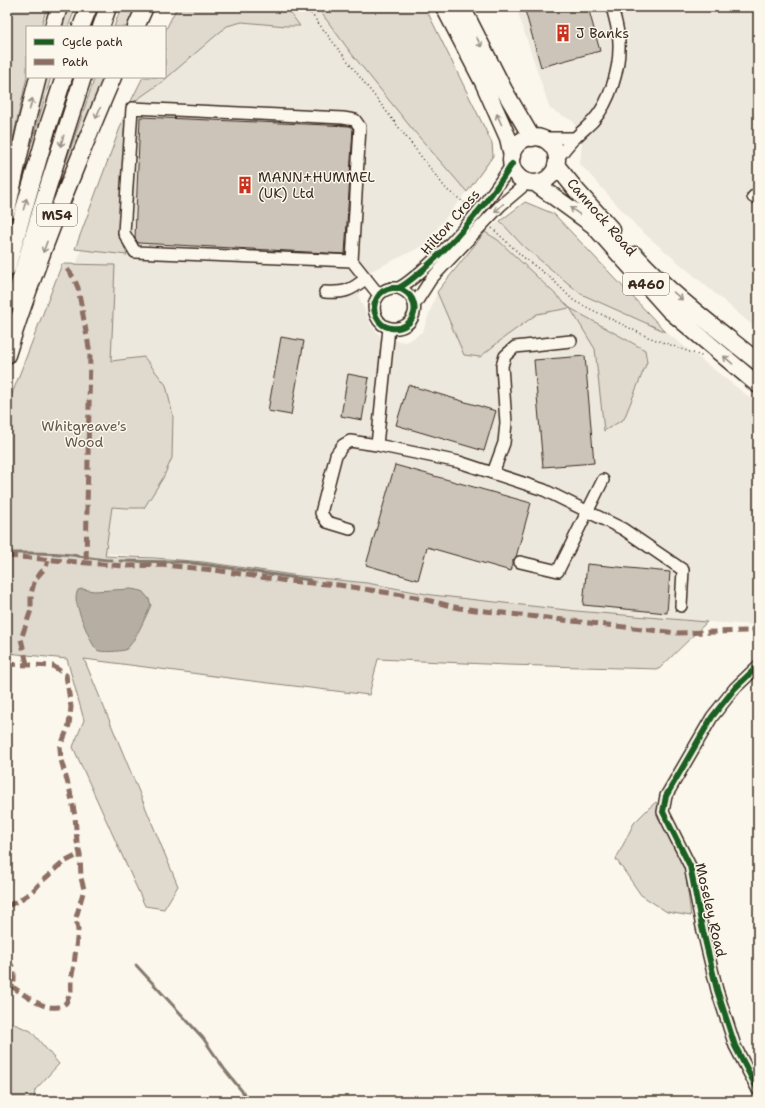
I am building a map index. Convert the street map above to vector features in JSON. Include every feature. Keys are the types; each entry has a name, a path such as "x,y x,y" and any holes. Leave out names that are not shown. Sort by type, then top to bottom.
{"highway":[{"path":"53,26 59,7"},
{"path":"81,26 89,7"},
{"path":"101,26 108,7"},
{"path":"136,26 146,7"},
{"path":"444,7 483,82 508,138 512,160 515,173 518,177 531,183 540,182 548,178 555,170 557,162 555,152 551,145 544,140 535,138 527,139 518,144 513,151 512,160"},
{"path":"462,7 504,90 535,138"},
{"path":"7,210 38,78"},
{"name":"M54","path":"7,268 64,78"},
{"name":"M54","path":"7,326 46,193 83,78"},
{"name":"M54","path":"7,356 18,320 46,242 82,149 113,78"},
{"name":"Cannock Road","path":"557,162 577,191 648,270 758,362"},
{"name":"Cannock Road","path":"531,183 593,225 669,310 758,385"}],"street":[{"path":"557,162 574,138 585,130 594,120 602,109 611,90 619,54 618,28 612,7"},
{"path":"352,261 135,252 124,233 132,108 344,118 355,120 360,127 352,261 379,295 374,304 374,311 379,322 389,328 377,444"},
{"path":"535,138 574,138"},
{"name":"Hilton Cross","path":"379,295 385,290 398,288 409,281 424,269 454,240 499,183 512,160"},
{"name":"Hilton Cross","path":"389,328 397,328 407,324 412,319 414,304 431,279 501,205 531,183"},
{"path":"324,292 339,293 354,288 366,278"},
{"path":"398,288 405,290 414,304"},
{"path":"493,474 504,443 506,423 502,366 505,356 515,347 571,341"},
{"path":"350,529 327,522 321,513 336,455 343,445 350,440 377,444 459,462 544,490 623,529 683,570 681,606"},
{"path":"520,562 558,571 603,480"},
{"name":"Moseley Road","path":"758,666 735,688 712,718 666,796 663,812 690,866 702,927 717,990 736,1046 758,1090"}],"shaded area":[{"path":"176,7 416,7 465,101 489,164 423,246 363,275 359,297 371,325 382,338 405,342 414,338 423,331 437,292 485,232 525,202 554,214 666,332 758,404 758,625 531,607 432,595 367,583 300,576 204,562 49,548 76,265 120,137 146,78 166,78 166,31"},
{"path":"516,7 758,7 758,330 639,229 580,164 582,142 573,121 550,109"},
{"path":"82,589 94,591 131,589 142,591 149,599 151,605 132,643 125,650 97,650 89,637 77,604 77,592 78,590"}],"green space":[{"path":"12,7 47,7 41,26 26,26 27,78 7,165 7,20"},
{"path":"67,7 76,7 68,26 61,26"},
{"path":"121,7 136,7 127,26 114,26"},
{"path":"177,7 286,7 300,26 242,22 227,26 162,82 129,105 142,78 166,78 166,29"},
{"path":"317,7 425,7 492,143 493,156 467,192 413,130 351,53"},
{"path":"46,78 51,78 32,142 29,141"},
{"path":"95,78 105,78 68,163 66,162"},
{"path":"124,117 128,119 122,174 120,234 127,255 75,249"},
{"path":"525,202 554,214 666,332 581,294 523,246 500,221"},
{"path":"485,232 498,240 570,308 537,314 480,357 464,355 437,292"},
{"name":"Whitgreave's Wood","path":"62,264 115,265 111,361 144,357 166,385 173,416 172,458 163,478 144,508 112,507 105,556 204,562 300,576 367,583 432,595 576,611 707,622 659,669 507,665 378,659 369,695 84,659 178,886 164,909 145,906 73,747 84,720 67,659 7,653 7,407"},
{"path":"570,308 645,350 647,362 624,419 604,431 595,349"},
{"path":"656,802 685,869 691,916 667,912 641,895 616,859 634,823"},
{"path":"7,1021 31,1031 59,1064 35,1090 34,1101 7,1101"}],"building":[{"name":"J Banks","path":"524,7 588,7 600,51 541,67"},
{"name":"MANN+HUMMEL (UK) Ltd","path":"140,117 351,126 353,129 345,254 138,243 135,238"},
{"path":"281,337 304,341 291,415 268,411"},
{"path":"585,356 594,463 543,467 534,360"},
{"path":"348,374 369,378 362,420 341,416"},
{"path":"408,385 496,411 484,451 396,425"},
{"path":"395,465 531,503 511,571 427,547 418,580 366,565"},
{"path":"587,564 670,572 667,613 583,605"}],"waterway":[{"path":"10,553 56,553 112,560"},
{"path":"120,561 185,562 310,580"},
{"path":"136,965 203,1038 225,1070 250,1101"}],"marked path":[{"path":"67,269 74,278 78,288 90,353 86,563"},
{"path":"7,556 124,566 163,565 215,570 287,581 339,585 415,597 459,608 677,633 748,631 758,628"},
{"path":"27,664 21,639 31,610 31,594 35,579 46,567 48,560"},
{"path":"7,664 53,666 66,675 71,707 69,725 60,748 61,760 70,791 75,816 77,842 80,854 81,878 84,889 76,918 78,930 71,979 71,992 66,1003 59,1007 44,1006 7,984"},
{"path":"7,906 33,891 64,862 80,854"},
{"path":"7,960 14,969 14,988"}],"cycle path":[{"path":"398,288 407,293 412,299 414,313 411,320 406,325 399,328 386,327 379,321 374,307 375,302 381,292 404,285 437,256 472,219 512,164"},
{"path":"758,666 735,688 712,717 666,796 663,812 690,866 702,927 717,990 735,1046 758,1090"}],"place":[{"name":"J Banks","path":"563,33"},
{"name":"MANN+HUMMEL (UK) Ltd","path":"245,185"}]}
